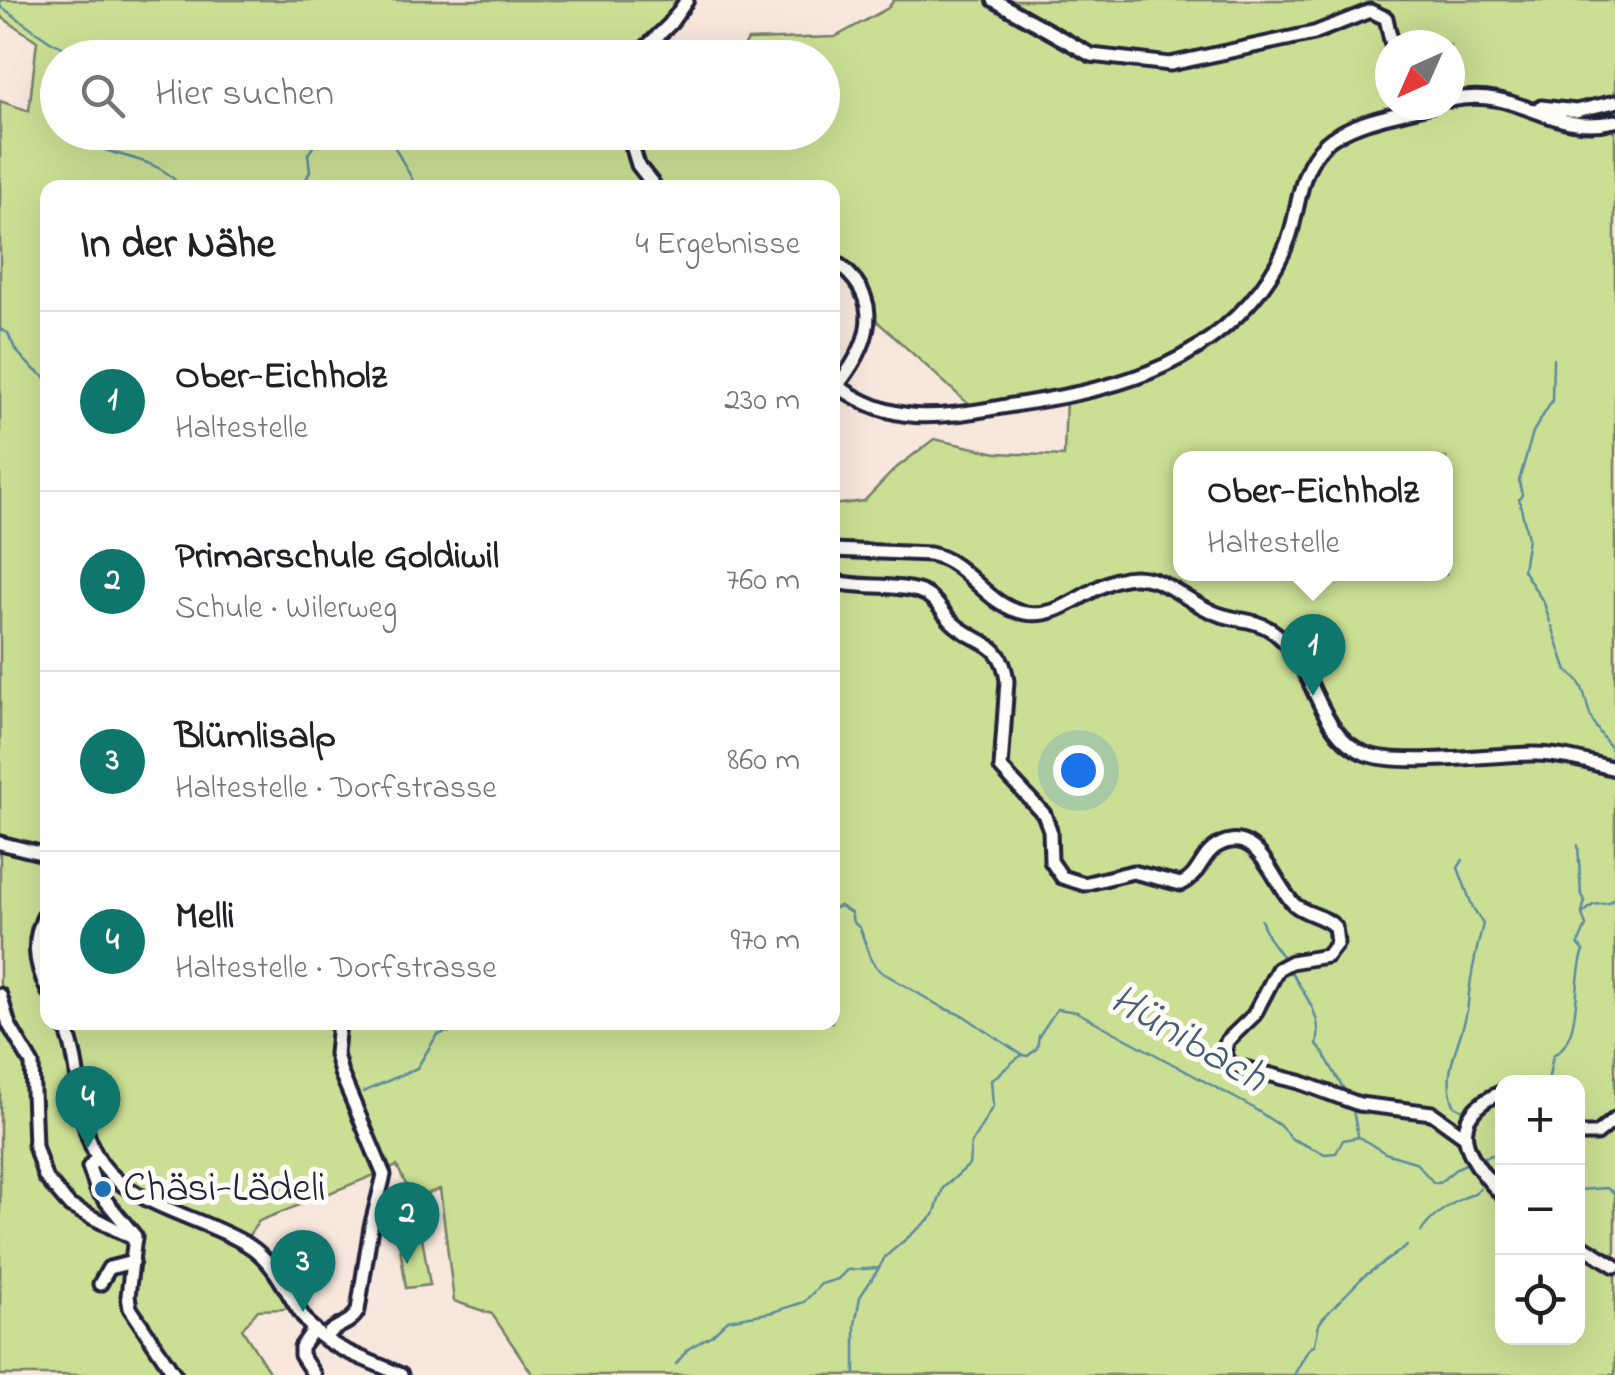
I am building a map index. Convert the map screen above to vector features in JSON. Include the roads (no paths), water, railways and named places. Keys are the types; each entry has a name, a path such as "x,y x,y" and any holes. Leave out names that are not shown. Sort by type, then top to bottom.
{"street":[{"path":"654,40 686,0"},
{"path":"994,0 1091,55 1150,64 1170,64 1306,35 1370,11 1386,18 1389,30"},
{"path":"1465,98 1485,96 1521,104 1578,126 1615,121"},
{"path":"1521,104 1562,112 1615,102"},
{"path":"840,391 888,412 926,417 1069,397 1104,390 1152,372 1223,328 1262,287 1289,238 1309,165 1324,145 1348,129 1376,120"},
{"path":"633,150 638,165 650,180"},
{"path":"840,267 859,284 868,307 868,323 858,355 840,382"},
{"path":"840,550 944,557 1000,603 1026,613 1056,610 1118,579 1142,577 1160,581 1217,614 1252,621 1273,631 1302,668 1334,729 1348,744 1366,754 1394,759 1543,754 1615,769"},
{"path":"840,583 926,594 954,624 996,650 1005,668 1007,684 1001,768 1044,814 1050,830 1050,861 1062,877 1084,884 1132,872 1181,884 1192,879 1216,847 1241,843 1262,855 1294,904 1335,928 1337,943 1328,956 1291,962 1275,973 1254,1015 1228,1041 1224,1054 1229,1064 1298,1082 1358,1104 1432,1113 1464,1136"},
{"path":"0,843 40,854"},
{"path":"40,929 35,941 40,970"},
{"path":"0,995 9,1025 32,1064 36,1146 45,1177 70,1206 135,1239"},
{"path":"66,1030 74,1050 89,1134 98,1158 110,1174 126,1186 255,1250 274,1269 314,1329 402,1375"},
{"path":"326,1338 329,1332 354,1319 358,1310 370,1228 384,1175 341,1073 336,1054 338,1030"},
{"path":"1495,1096 1475,1109 1467,1120 1464,1136 1468,1150 1495,1188"},
{"path":"1585,1134 1597,1134 1615,1119"},
{"path":"98,1158 88,1168 92,1182 135,1239 130,1308 174,1375"},
{"path":"1585,1247 1615,1266"},
{"path":"100,1284 109,1268 133,1262"},
{"path":"314,1329 301,1347 314,1375"}],"waterway":[{"path":"0,6 49,40"},
{"path":"105,150 155,166 175,180"},
{"path":"306,180 311,150"},
{"path":"396,150 413,180"},
{"name":"Hünibach","path":"0,329 8,333 14,347 40,373"},
{"path":"1550,622 1544,603 1523,570 1528,538 1519,481 1533,432 1552,401 1553,359"},
{"path":"1552,626 1567,671 1581,685 1592,720 1613,752 1610,763"},
{"path":"1578,845 1585,901 1582,912"},
{"path":"1463,860 1458,868 1483,924 1466,1015 1451,1065 1454,1105 1467,1112"},
{"path":"1549,1075 1553,1055 1563,1047 1573,1023 1584,951 1578,944 1586,926 1582,914 1615,897"},
{"name":"Hünibach","path":"840,906 851,913 871,960 880,971 964,1016 1022,1055 1028,1056 1037,1048 1039,1036 1057,1009 1077,1012 1250,1106 1292,1139 1325,1154 1336,1153 1343,1140 1359,1137 1385,1153 1415,1162 1434,1183 1472,1161"},
{"path":"1261,920 1284,959"},
{"path":"1288,967 1315,1014 1317,1044 1348,1095"},
{"path":"363,1092 417,1068 437,1035 455,1030"},
{"path":"676,1364 688,1349 728,1320 804,1302 821,1284 838,1279 847,1270 879,1268 885,1257 934,1215 943,1188 969,1165 971,1144 993,1106 991,1080 1021,1056"},
{"path":"1352,1105 1358,1136"},
{"name":"Hünibach","path":"1479,1159 1495,1154"},
{"path":"1421,1232 1443,1210 1480,1188"},
{"name":"Hünibach","path":"1585,1190 1607,1188 1615,1194"},
{"path":"1294,1375 1315,1344 1324,1317 1363,1277 1407,1246"},
{"path":"855,1375 855,1325 860,1297 879,1268"}],"place":[{"name":"Ober-Eichholz","path":"1313,696"},
{"name":"Melli","path":"88,1148"},
{"name":"Chäsi-Lädeli","path":"103,1189"},
{"name":"Primarschule Goldiwil","path":"407,1264"},
{"name":"Blümlisalp","path":"303,1312"}]}
